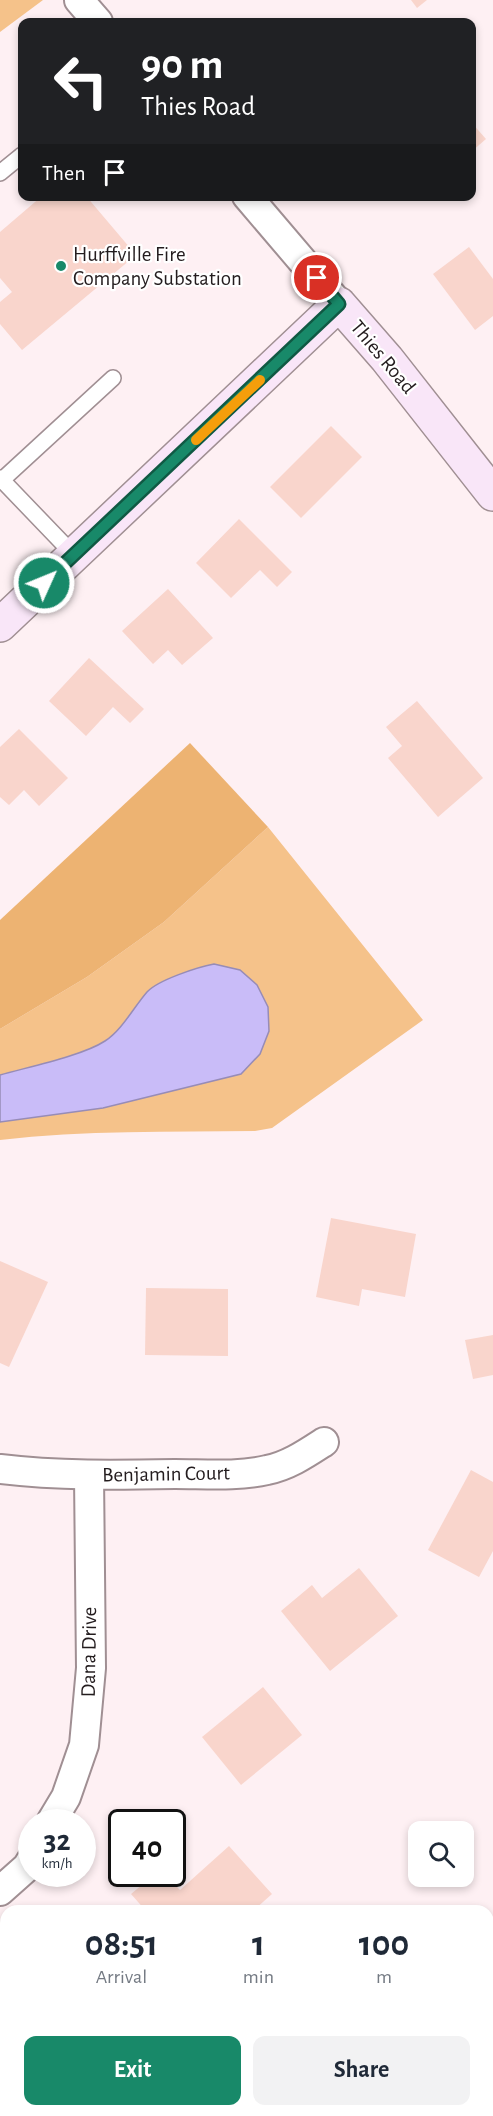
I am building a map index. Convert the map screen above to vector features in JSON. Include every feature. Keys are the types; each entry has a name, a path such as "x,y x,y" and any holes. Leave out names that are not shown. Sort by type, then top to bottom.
{"street":[{"path":"79,0 95,18"},
{"name":"Thies Road","path":"251,201 387,359 493,494"},
{"path":"0,626 339,304"},
{"name":"Benjamin Court","path":"0,1469 89,1475 239,1474 268,1470 294,1460 324,1442"},
{"name":"Dana Drive","path":"59,1809 66,1797 84,1745 91,1668 89,1475"},
{"path":"0,1891 18,1875"}],"lane":[{"path":"0,173 18,158"},
{"path":"74,555 1,479 113,378"}],"shaded area":[{"path":"0,0 43,0 18,18 0,32"},
{"path":"190,743 268,827 164,922 87,977 0,1029 0,920"},
{"path":"268,827 423,1020 272,1128 255,1131 95,1133 0,1140 0,1029 87,977 164,922"},
{"path":"214,964 240,970 257,985 268,1007 269,1031 260,1054 241,1074 103,1108 0,1122 0,1075 69,1056 105,1041 117,1031 152,987 179,975"}],"building":[{"path":"411,0 427,0 417,8"},
{"path":"476,128 486,139 476,148"},
{"name":"Hurffville Fire Company Substation","path":"36,201 90,201 136,255 22,350 0,324 0,302 12,292 0,278 0,232"},
{"path":"469,247 493,279 493,316 475,330 433,274"},
{"path":"331,426 362,457 301,518 270,487"},
{"path":"239,519 292,572 277,587 260,570 231,598 196,563"},
{"path":"168,589 213,638 182,665 168,650 153,664 122,631"},
{"path":"89,658 144,709 130,723 113,707 86,736 49,701"},
{"path":"417,701 483,778 438,817 388,758 402,746 386,727"},
{"path":"19,729 68,778 39,806 24,790 9,805 0,797 0,747"},
{"path":"331,1218 416,1234 405,1297 362,1289 359,1306 316,1297"},
{"path":"0,1261 48,1282 9,1367 0,1363"},
{"path":"146,1288 228,1289 228,1356 145,1355"},
{"path":"493,1335 493,1375 473,1379 465,1340"},
{"path":"471,1470 493,1482 493,1551 479,1577 428,1550"},
{"path":"359,1568 398,1616 330,1671 281,1611 312,1585 322,1598"},
{"path":"263,1687 302,1735 241,1785 202,1737"},
{"path":"229,1846 272,1894 260,1905 141,1905 131,1894 139,1887 177,1887 180,1890 186,1887"}],"slow traffic":[{"path":"196,440 260,380"}],"place":[{"name":"Hurffville Fire Company Substation","path":"61,266"}],"route":[{"path":"44,583 339,304 317,278"}]}
